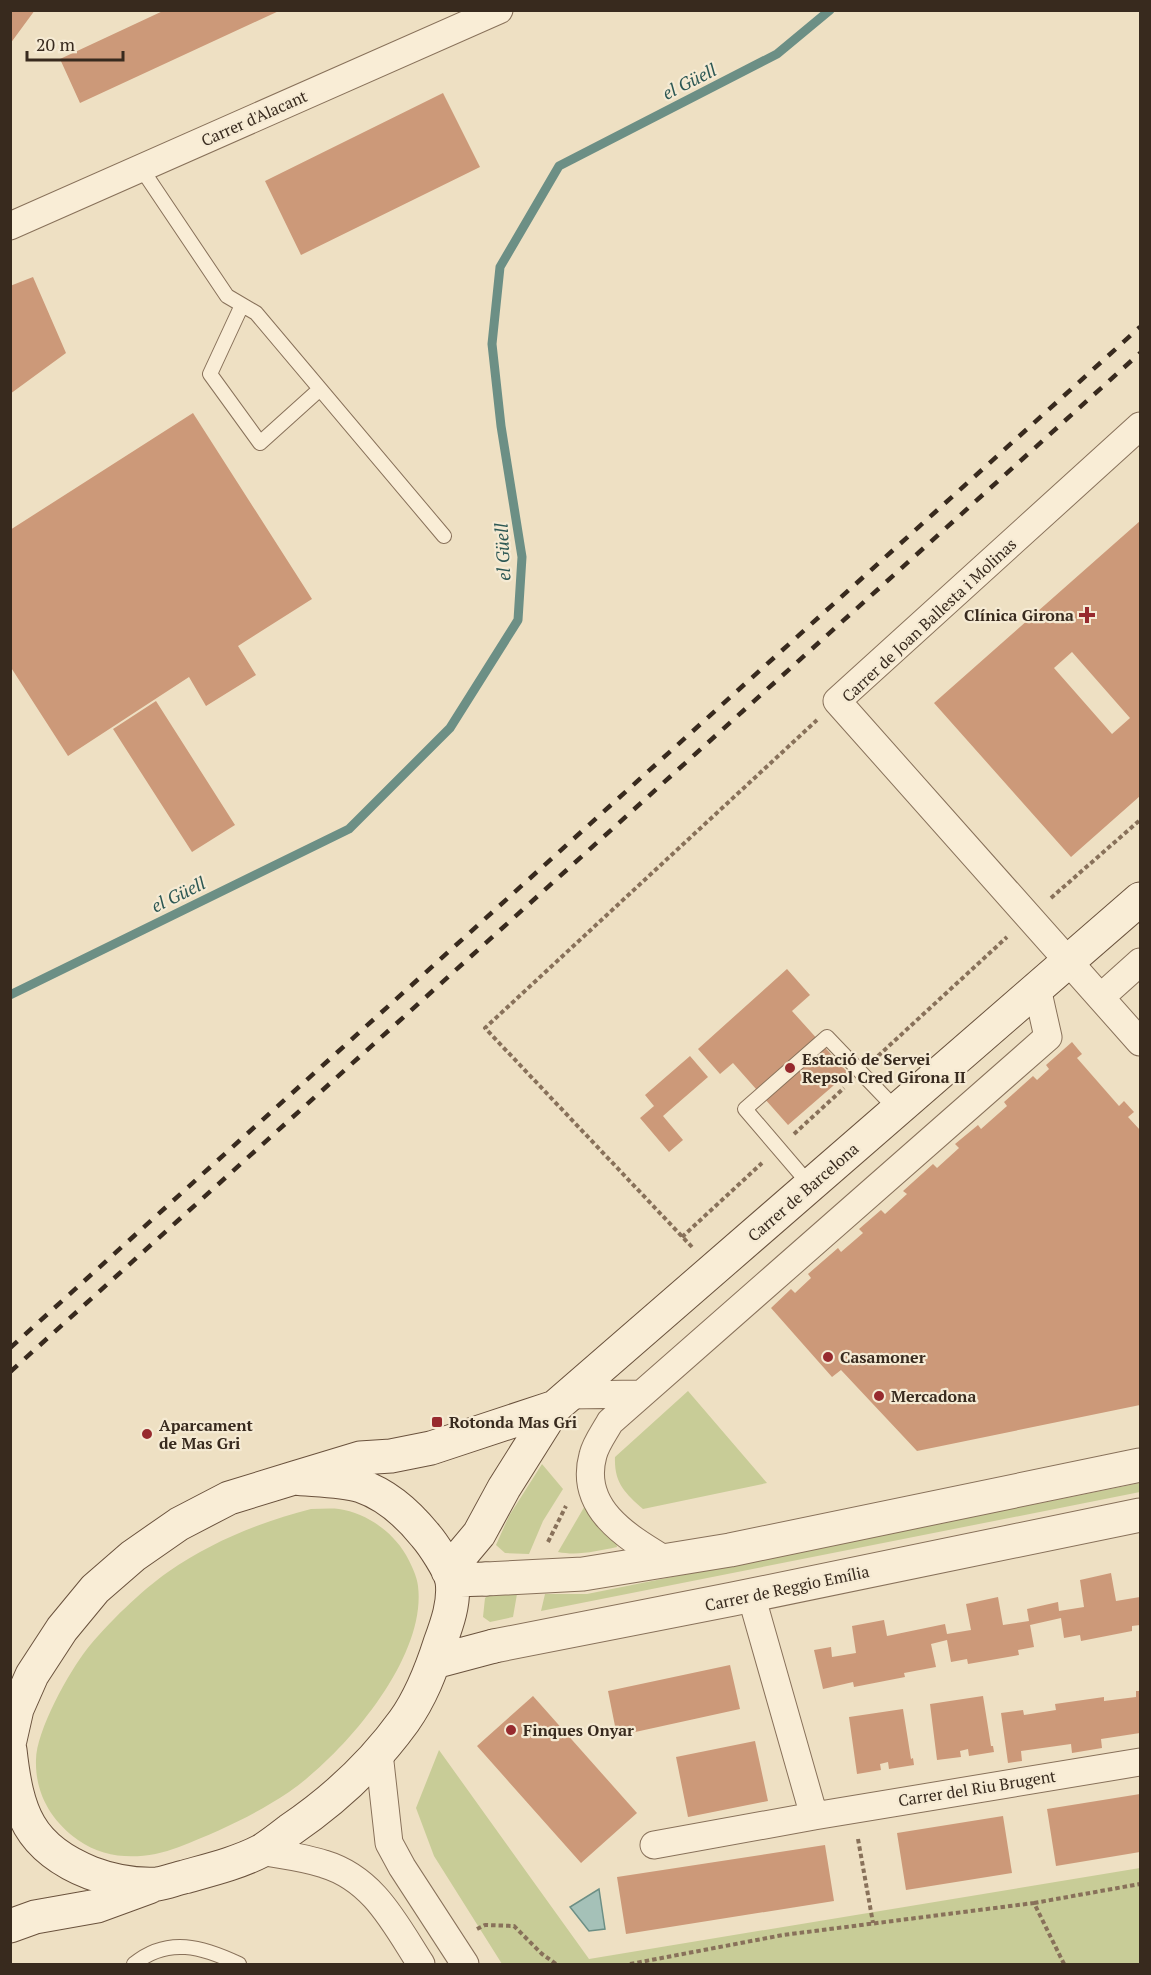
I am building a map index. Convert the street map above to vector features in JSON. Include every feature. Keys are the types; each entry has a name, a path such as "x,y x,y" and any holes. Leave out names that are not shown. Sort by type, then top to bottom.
{"main road":[{"name":"Carrer de Barcelona","path":"450,1576 479,1534 504,1488 561,1401 1140,899"},
{"name":"Carrer de Barcelona","path":"13,1723 32,1676 62,1629 95,1589 133,1556 179,1524 229,1498 360,1458 391,1456 432,1448 561,1401"},
{"path":"450,1576 486,1579 583,1574 730,1550 1140,1465"},
{"path":"10,1926 35,1917 97,1906 260,1851 336,1796 379,1754 405,1720 426,1684 447,1622 452,1597 450,1576 419,1527 399,1507 380,1495 359,1486 294,1478"},
{"name":"Carrer de Reggio Emília","path":"434,1662 494,1646 1140,1515"},
{"path":"10,1750 14,1785 22,1811 30,1828 41,1842 60,1857 110,1880 159,1884"}],"street":[{"name":"Carrer d'Alacant","path":"10,226 499,10"},
{"name":"Carrer de Joan Ballesta i Molinas","path":"1140,426 837,701 1140,1042"},
{"path":"1101,997 1140,962"},
{"path":"668,1560 622,1533 599,1506 593,1489 591,1473 593,1456 610,1422 1048,1037 1037,988"},
{"name":"Carrer de Barcelona","path":"561,1401 640,1394"},
{"path":"751,1595 814,1816"},
{"path":"379,1754 389,1843 465,1965"},
{"name":"Carrer del Riu Brugent","path":"654,1845 852,1809 1140,1762"},
{"path":"260,1851 325,1864 357,1880 381,1902 421,1965"}],"lane":[{"path":"141,168 227,296 256,313 444,536"},
{"path":"242,305 210,374 260,443 320,389"},
{"path":"810,1185 745,1109 827,1036 897,1110"},
{"path":"134,1965 158,1951 189,1946 208,1950 238,1964"}],"path":[{"path":"713,1270 485,1028 837,701"},
{"path":"682,1237 1029,918 1140,820"},
{"path":"852,1809 873,1923"},
{"path":"630,1965 783,1935 1034,1903 1140,1884"},
{"path":"1034,1903 1064,1965"},
{"path":"450,1942 485,1925 514,1926 556,1965"}],"green space":[{"path":"688,1391 767,1483 643,1509 622,1487 616,1474 615,1457"},
{"path":"542,1464 563,1489 543,1521 529,1554 505,1553 496,1545 509,1516"},
{"path":"1140,1483 1140,1492 541,1611 545,1594 587,1594"},
{"path":"586,1504 598,1525 616,1541 617,1547 580,1553 558,1552"},
{"path":"311,1509 349,1511 377,1524 400,1546 415,1574 418,1586 417,1614 409,1643 396,1673 378,1702 334,1754 311,1775 276,1801 222,1829 179,1847 140,1856 102,1852 78,1840 60,1824 46,1805 38,1784 36,1760 37,1748 47,1718 80,1659 95,1639 125,1608 158,1579 184,1561 236,1534"},
{"path":"492,1593 517,1594 513,1617 490,1622 483,1617 485,1598"},
{"path":"439,1750 589,1959 1140,1868 1140,1964 502,1964 434,1856 416,1808"}],"water":[{"path":"599,1889 605,1929 589,1931 570,1907"}],"building":[{"path":"10,10 35,10 10,44"},
{"path":"165,10 281,10 80,103 60,59"},
{"path":"443,93 480,167 301,255 265,181"},
{"path":"33,277 66,353 10,394 10,286"},
{"path":"193,413 312,599 238,646 256,675 206,706 189,677 68,756 10,666 10,530"},
{"name":"Clínica Girona","path":"1140,521 1140,796 1071,857 934,703","holes":["1072,652 1130,718 1112,734 1054,668"]},
{"path":"156,701 235,825 192,852 113,729"},
{"name":"Estació de Servei Repsol Cred Girona II","path":"787,969 810,995 792,1011 848,1073 788,1125 733,1063 720,1074 698,1049"},
{"path":"1072,1042 1082,1054 1077,1058 1119,1106 1124,1101 1134,1112 1128,1117 1140,1130 1140,1405 917,1451 841,1370 832,1377 771,1308 791,1289 795,1293 811,1278 808,1274 838,1248 841,1252 863,1233 859,1229 881,1210 885,1214 907,1194 903,1191 933,1164 937,1168 959,1148 955,1144 978,1125 981,1129 1007,1106 1004,1102 1033,1076 1037,1080 1049,1069 1046,1065"},
{"path":"690,1056 708,1077 663,1116 683,1140 669,1152 640,1118 654,1106 645,1095"},
{"path":"1111,1573 1116,1601 1140,1597 1140,1625 1132,1626 1132,1631 1081,1641 1080,1635 1064,1638 1061,1618 1030,1625 1034,1647 1018,1650 1019,1655 968,1664 967,1659 951,1662 947,1640 931,1644 936,1667 904,1673 905,1677 854,1687 853,1682 823,1689 814,1650 831,1647 832,1657 856,1653 852,1626 884,1620 887,1636 945,1624 947,1634 971,1630 966,1604 998,1597 1003,1625 1029,1621 1027,1609 1058,1602 1059,1611 1084,1607 1080,1580"},
{"path":"730,1665 740,1709 617,1736 608,1691"},
{"path":"1136,1691 1140,1691 1140,1733 1101,1739 1102,1748 1072,1753 1071,1744 1021,1751 1022,1761 1008,1763 1001,1713 1023,1710 1024,1715 1056,1710 1055,1704 1104,1697 1104,1701 1136,1697"},
{"path":"533,1696 637,1813 581,1863 477,1746"},
{"path":"983,1696 994,1752 969,1756 968,1749 960,1751 961,1757 937,1760 930,1704"},
{"path":"903,1709 914,1765 889,1769 888,1762 880,1764 881,1770 857,1774 849,1717"},
{"path":"755,1741 768,1801 688,1817 676,1757"},
{"path":"1140,1794 1140,1852 1056,1866 1047,1809"},
{"path":"1003,1816 1012,1873 906,1890 897,1833"},
{"path":"825,1845 834,1901 626,1934 617,1877"}],"waterway":[{"name":"el Güell","path":"10,995 349,829 450,728 518,620 522,557 501,426 492,344 500,267 559,166 777,54 830,10"}],"railway":[{"path":"10,1348 1140,327"},
{"path":"10,1372 1140,353"}],"place":[{"name":"Clínica Girona","path":"1087,615"},
{"name":"Estació de Servei Repsol Cred Girona II","path":"790,1068"},
{"name":"Casamoner","path":"828,1357"},
{"name":"Mercadona","path":"879,1396"},
{"name":"Rotonda Mas Gri","path":"437,1422"},
{"name":"Aparcament de Mas Gri","path":"147,1434"},
{"name":"Finques Onyar","path":"511,1730"}]}
